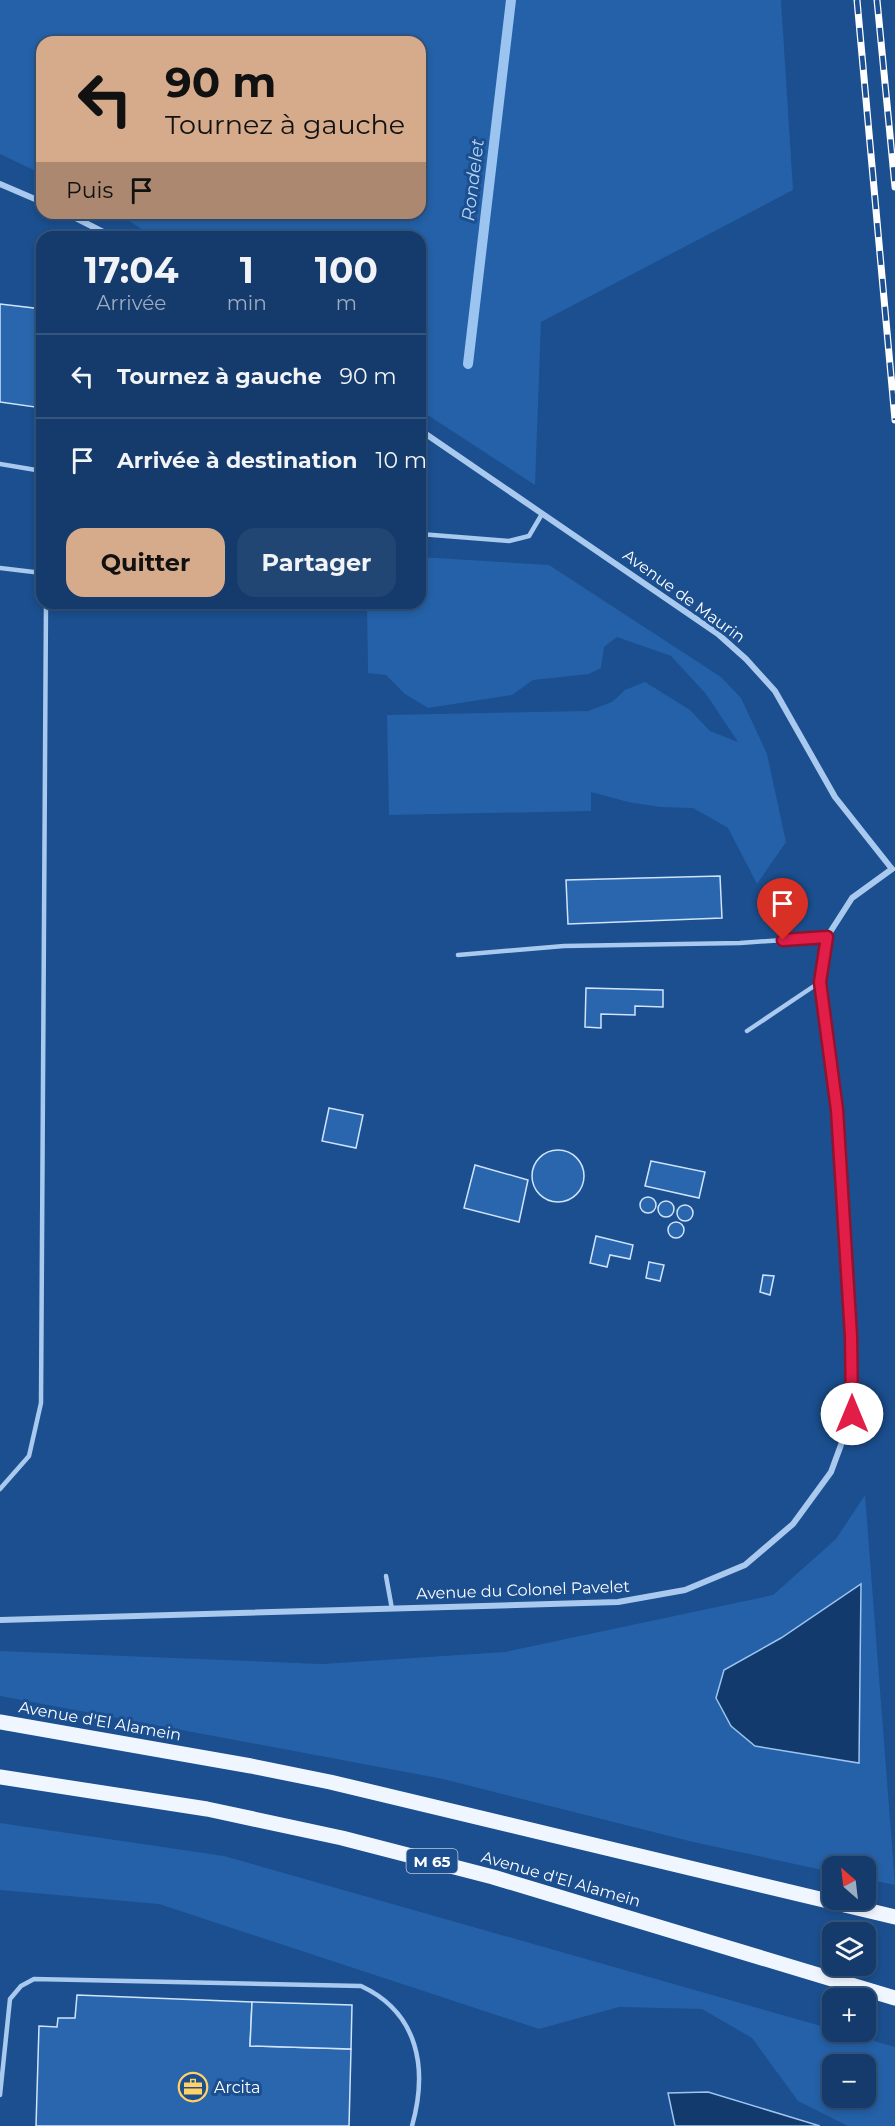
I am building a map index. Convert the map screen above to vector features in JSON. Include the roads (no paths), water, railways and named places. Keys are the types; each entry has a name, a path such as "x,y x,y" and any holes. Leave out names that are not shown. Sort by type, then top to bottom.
{"main road":[{"name":"Avenue d'El Alamein","path":"0,1722 330,1782 895,1917"},
{"name":"Avenue d'El Alamein","path":"0,1777 207,1809 342,1838 493,1877 855,1984 895,1998"}],"street":[{"path":"0,184 36,199"},
{"path":"78,219 101,231"},
{"name":"Avenue de Maurin","path":"426,434 718,634 746,659 775,691 835,797 894,869"},
{"name":"Avenue du Colonel Pavelet","path":"0,1620 618,1602 686,1590 745,1565 793,1524 831,1472 852,1414 851,1336 837,1110 820,982 827,937 852,898 894,869"}],"lane":[{"path":"0,464 36,470"},
{"path":"426,534 510,541 529,536 542,514"},
{"path":"0,568 36,572"},
{"path":"0,1489 29,1456 41,1403 46,609"},
{"path":"458,955 564,946 740,943 827,937"},
{"path":"747,1032 820,982"},
{"path":"386,1576 392,1609"},
{"path":"0,2095 10,1999 21,1986 34,1979 361,1986 375,1992 394,2007 414,2041 418,2060 416,2113 412,2126"}],"waterway":[{"name":"Rondelet","path":"468,364 511,0"}],"railway":[{"path":"857,0 895,420"},
{"path":"877,0 895,187"}],"place":[{"name":"Arcita","path":"193,2087"}]}
